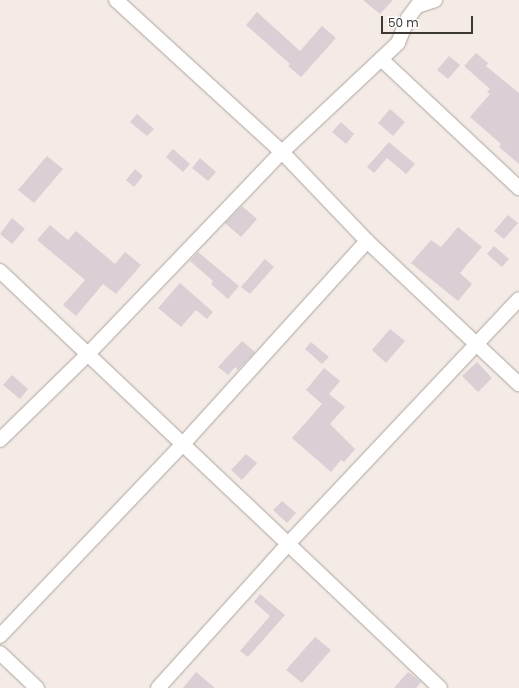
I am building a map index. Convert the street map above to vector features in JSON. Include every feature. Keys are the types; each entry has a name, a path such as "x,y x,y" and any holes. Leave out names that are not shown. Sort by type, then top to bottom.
{"street":[{"path":"116,0 282,152 367,241 519,384"},
{"path":"0,440 88,354 282,152 398,43 408,18 417,6 435,0"},
{"path":"381,59 519,188"},
{"path":"0,636 183,444 367,241"},
{"path":"0,271 290,543 440,688"},
{"path":"158,688 290,543 519,299"},
{"path":"0,653 37,688"}],"building":[{"path":"363,0 393,0 380,14"},
{"path":"257,12 300,51 322,26 336,38 301,77 288,66 290,64 246,25"},
{"path":"476,53 488,63 486,66 519,93 519,164 499,147 501,144 470,117 490,94 487,92 490,89 464,66"},
{"path":"449,56 460,65 448,79 437,70"},
{"path":"390,109 405,122 393,136 378,123"},
{"path":"137,114 154,129 147,136 130,122"},
{"path":"341,122 354,134 346,144 332,132"},
{"path":"389,142 415,164 406,174 387,158 374,173 367,167"},
{"path":"173,149 190,164 183,172 166,157"},
{"path":"47,156 63,169 34,203 18,190"},
{"path":"200,158 216,172 208,181 192,168"},
{"path":"135,169 143,176 134,187 126,180"},
{"path":"242,206 257,219 241,237 225,223"},
{"path":"508,215 518,223 504,239 494,231"},
{"path":"12,218 25,229 12,244 0,234"},
{"path":"50,225 68,240 76,231 115,264 125,252 141,265 116,294 103,284 76,316 63,305 85,280 37,240"},
{"path":"458,227 482,247 460,273 472,284 458,301 411,263 431,240 441,247"},
{"path":"494,246 509,259 502,267 487,254"},
{"path":"198,252 239,286 228,299 211,284 213,281 190,261"},
{"path":"265,259 274,267 250,294 241,287"},
{"path":"180,283 213,312 207,319 196,310 181,327 158,308"},
{"path":"390,329 405,341 386,363 372,350"},
{"path":"242,341 255,352 238,370 235,367 228,375 218,367"},
{"path":"311,342 329,357 322,364 305,349"},
{"path":"477,362 492,378 478,392 462,376"},
{"path":"324,368 340,381 329,394 345,407 330,424 355,449 344,462 341,460 331,472 292,438 322,404 306,390"},
{"path":"12,375 28,389 20,399 3,385"},
{"path":"246,454 257,463 242,480 231,470"},
{"path":"282,501 296,513 287,523 273,510"},
{"path":"260,594 285,615 248,657 240,651 270,616 254,602"},
{"path":"315,637 331,650 302,683 286,670"},
{"path":"196,672 215,688 183,688"},
{"path":"408,672 421,682 416,688 394,688"}]}
